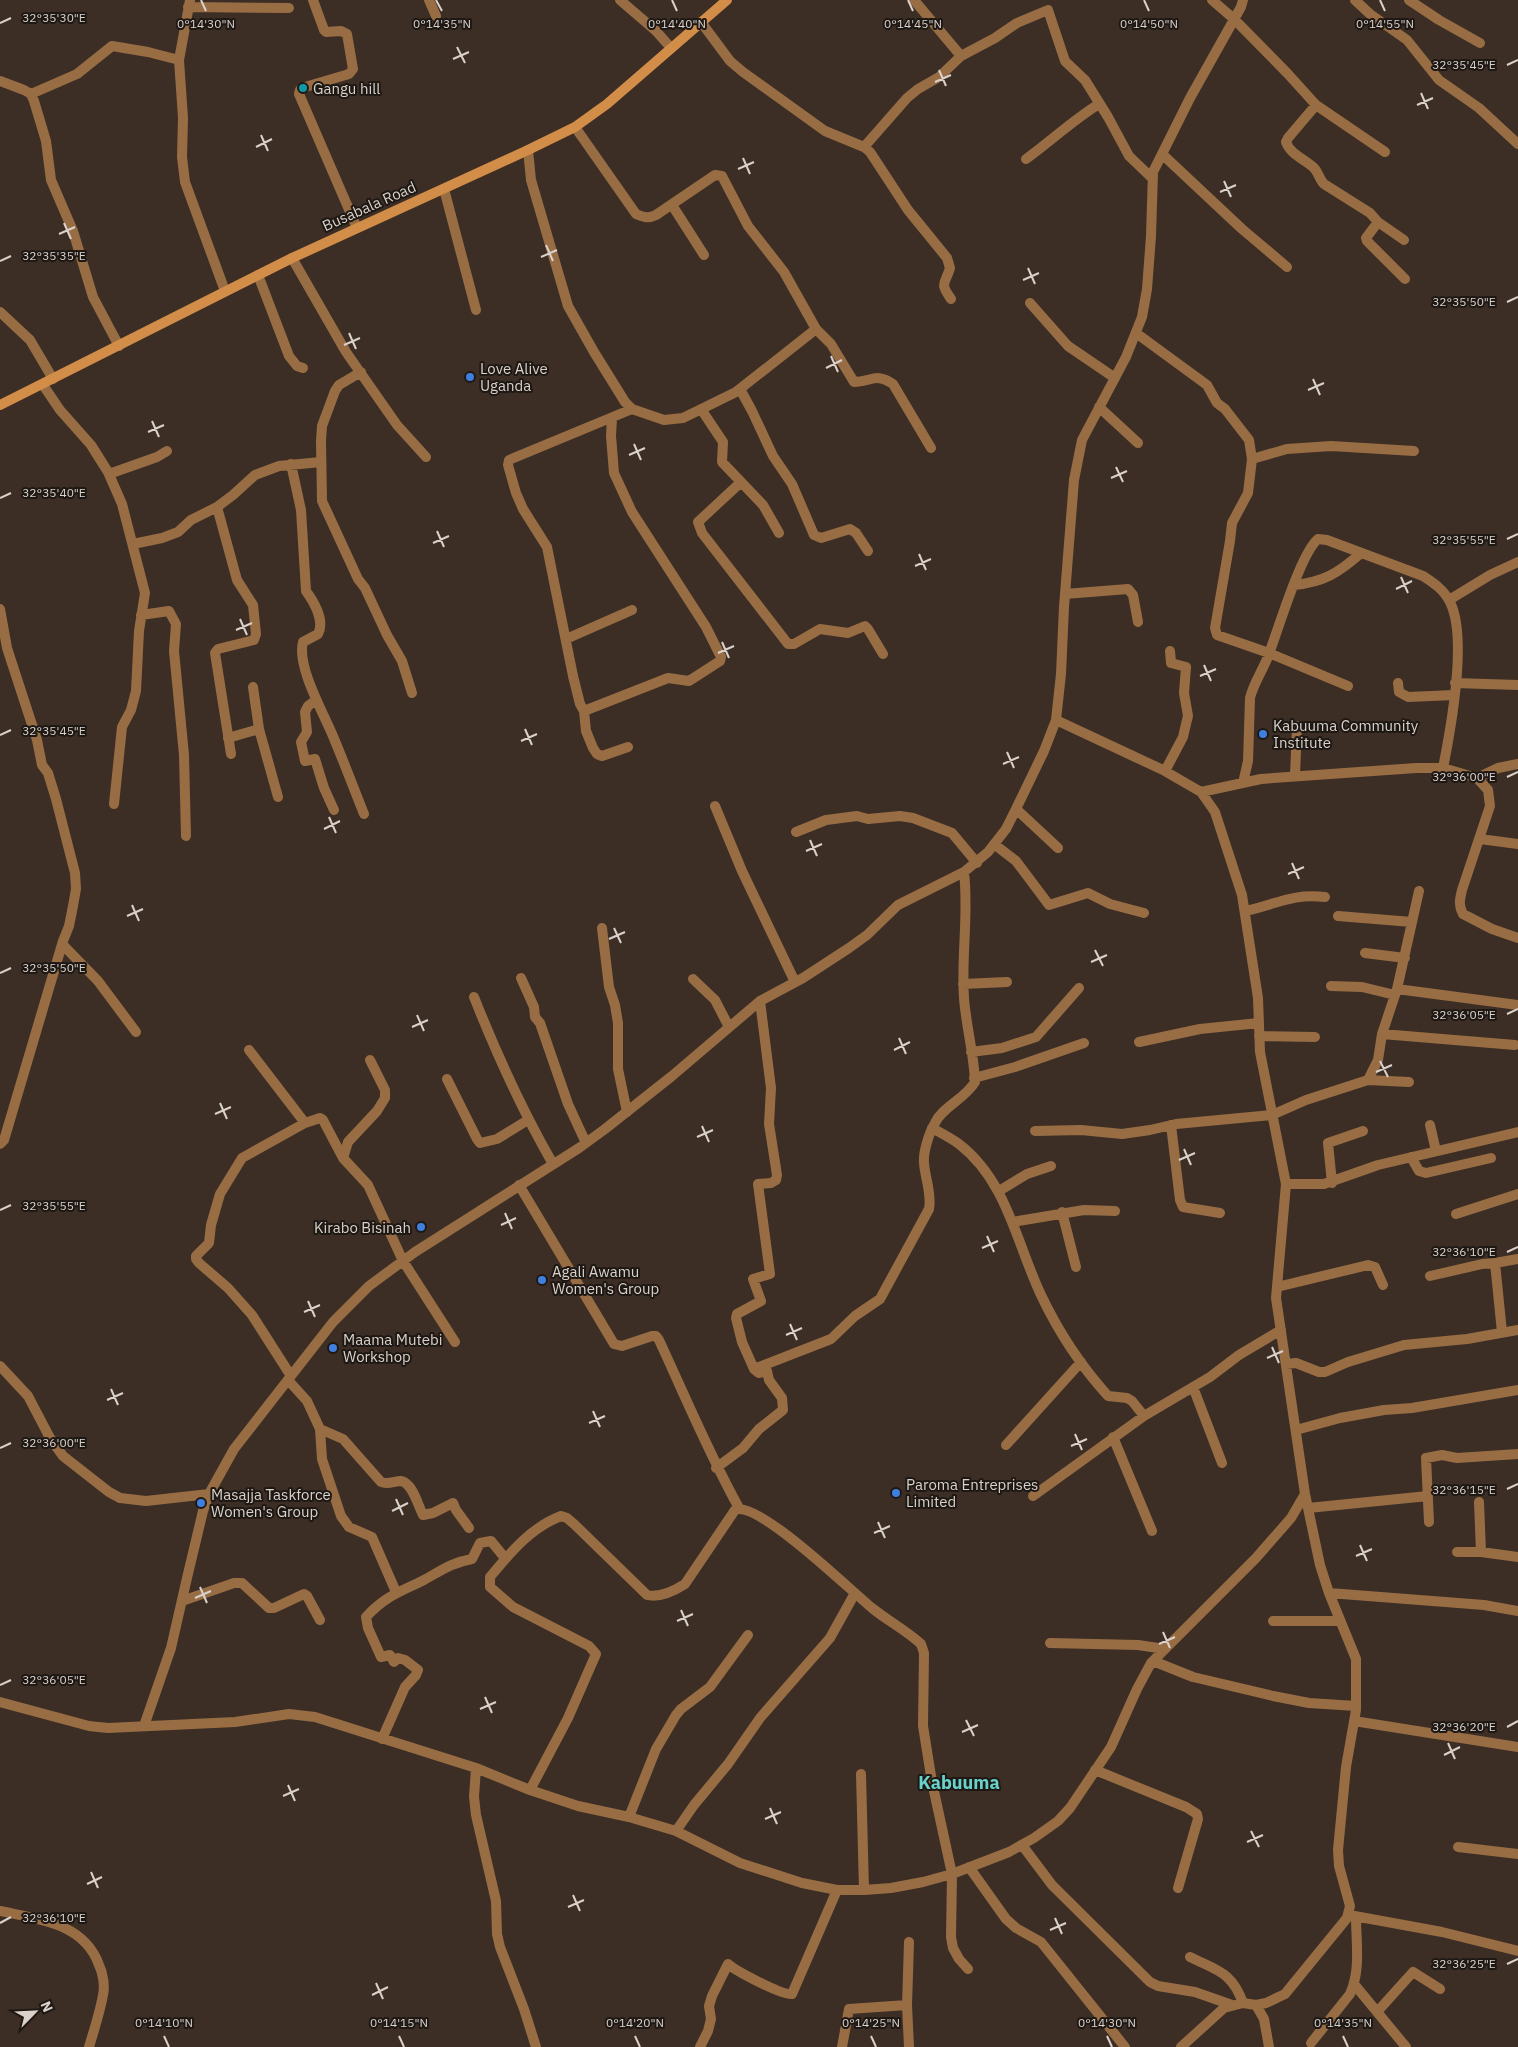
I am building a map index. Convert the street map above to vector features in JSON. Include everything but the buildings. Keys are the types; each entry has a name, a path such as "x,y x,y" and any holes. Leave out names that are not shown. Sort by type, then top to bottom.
{"street":[{"path":"313,0 326,32 344,32 347,34 353,69 349,74 305,87 300,90 299,94 357,228"},
{"path":"429,0 436,16"},
{"path":"620,0 656,31 671,48"},
{"name":"Busabala Road","path":"0,405 292,258 528,150 575,126 607,104 727,0"},
{"path":"914,0 961,56"},
{"path":"1212,0 1234,18 1316,105 1385,152"},
{"path":"144,1726 164,1673 203,1511 209,1494 234,1449 333,1322 350,1304 369,1286 403,1261 586,1143 627,1112 760,1001 795,982 849,948 867,935 898,905 964,872 977,863 1006,829 1044,751 1056,720 1061,674 1074,480 1078,452 1082,440 1115,378 1142,318 1147,289 1151,236 1153,172 1190,98 1243,0"},
{"path":"1355,0 1370,14 1406,40 1439,80 1479,108 1518,144"},
{"path":"1409,0 1438,20 1480,43"},
{"path":"225,291 185,182 182,156 183,111 179,60 189,4 290,8"},
{"path":"864,147 906,98 939,76 961,56 995,38 1016,23 1048,10 1062,57 1084,80 1130,156 1153,179"},
{"path":"701,22 730,61 743,72 825,131 864,147 870,152 908,210 947,258 950,268 943,282 943,287 951,299"},
{"path":"31,94 77,74 112,46 179,60"},
{"path":"0,81 31,94 39,112 46,140 51,180 73,231 93,297 119,346"},
{"path":"1026,159 1055,138 1078,117 1099,104"},
{"path":"1316,105 1288,138 1286,142 1288,148 1314,168 1319,179 1324,184 1370,213 1378,222 1404,240"},
{"path":"575,126 636,214 649,218 716,176 722,176 748,226 784,272 816,329 831,344 855,382 876,377 886,379 893,384 931,448"},
{"path":"528,150 531,180 568,306 625,402 632,409 656,418 671,421 683,418 740,389 816,329"},
{"path":"1162,154 1242,229 1287,268"},
{"path":"444,189 476,310"},
{"path":"672,205 704,254"},
{"path":"1378,222 1366,238 1367,241 1405,279"},
{"path":"292,258 319,306 361,372 398,425 426,457"},
{"path":"258,275 289,356 297,366 303,368"},
{"path":"1030,303 1068,346 1115,378"},
{"path":"0,312 30,340 53,379"},
{"path":"1136,333 1207,385 1217,403 1225,409 1247,436 1252,459 1248,493 1230,529 1216,633 1220,638 1269,653 1348,686"},
{"path":"361,372 339,385 335,390 322,426 321,496 325,509 381,624 402,661 412,693"},
{"path":"43,384 60,410 91,445 109,474 122,504 145,593 141,615 136,691 132,710 122,727 114,804"},
{"path":"740,389 773,456 788,476 814,535 821,538 850,529 856,533 868,551"},
{"path":"1100,407 1138,443"},
{"path":"628,747 606,756 596,754 586,731 584,711 580,704 547,547 523,508 516,493 508,465 509,460 632,409"},
{"path":"701,409 723,442 722,462 762,505 779,533"},
{"path":"584,711 668,678 684,681 692,680 720,661 721,657 706,627 632,512 614,473 611,436 612,418"},
{"path":"1252,459 1287,449 1331,446 1414,451"},
{"path":"109,474 156,457 167,450"},
{"path":"133,544 162,538 178,532 191,520 216,507 255,475 279,466 321,462"},
{"path":"291,464 301,510 306,591 313,601 321,626 318,634 304,641 302,646 304,664 316,700 333,735 364,814"},
{"path":"740,483 719,500 698,524 702,532 788,644 794,644 820,629 848,633 865,626 883,654"},
{"path":"216,507 237,580 253,605 256,634 254,640 218,649 215,653 231,754"},
{"path":"1243,783 1248,761 1250,698 1252,690 1269,653 1294,585 1312,545 1318,539 1327,540 1422,576 1436,584 1449,600 1454,611 1458,632 1454,696 1443,768"},
{"path":"1294,585 1307,584 1332,577 1360,554"},
{"path":"1449,600 1490,575 1518,562"},
{"path":"1065,594 1128,589 1133,595 1138,622"},
{"path":"0,609 6,648 37,740 42,766 48,773 56,799 75,874 76,889 63,945 4,1140 0,1144"},
{"path":"566,638 632,610"},
{"path":"141,615 169,611 176,624 175,660 184,755 186,836"},
{"path":"1165,771 1183,737 1188,716 1184,693 1186,667 1171,664 1170,651"},
{"path":"1398,683 1399,692 1408,697 1454,696"},
{"path":"1455,683 1518,685"},
{"path":"253,687 259,729 278,797"},
{"path":"316,700 308,706 305,712 307,732 301,742 305,761 315,759 324,788 334,810"},
{"path":"1056,720 1165,771 1201,792 1215,812 1240,886 1258,998 1260,1052 1286,1184 1283,1240 1276,1298 1305,1494 1328,1593 1356,1659 1356,1706 1346,1767 1338,1850 1339,1866 1352,1916 1357,1965 1354,1984 1345,2000 1311,2044"},
{"path":"1295,776 1296,726"},
{"path":"228,738 259,729"},
{"path":"1477,778 1498,768 1518,764"},
{"path":"1201,792 1261,778 1443,768 1477,778 1488,790 1490,806 1462,890 1459,904 1460,909 1463,914 1492,929 1518,938"},
{"path":"715,806 742,870 795,982"},
{"path":"1016,809 1058,848"},
{"path":"796,832 826,820 857,816 868,819 900,816 913,818 952,833 977,863"},
{"path":"1480,839 1518,844"},
{"path":"994,844 1016,861 1049,905 1088,893 1110,904 1144,913"},
{"path":"754,1370 832,1339 855,1316 880,1299 929,1209 930,1200 923,1161 932,1128 939,1116 970,1089 974,1078 963,984 962,962 967,906 964,872"},
{"path":"1368,1080 1378,1060 1382,1034 1405,958 1419,891"},
{"path":"1244,911 1265,907 1284,899 1308,896 1325,898"},
{"path":"1338,916 1412,922"},
{"path":"602,928 609,987 618,1023 618,1069 627,1112"},
{"path":"63,945 98,981 136,1032"},
{"path":"1365,953 1405,958"},
{"path":"521,978 534,1007 535,1017 540,1023 568,1104 586,1143"},
{"path":"693,979 715,1000 729,1027"},
{"path":"963,984 1006,982"},
{"path":"1331,986 1362,987 1518,1006"},
{"path":"971,1052 1002,1048 1036,1037 1079,988"},
{"path":"474,997 495,1050 528,1120 553,1164"},
{"path":"716,1468 724,1460 743,1448 759,1428 783,1410 782,1398 769,1380 767,1371 759,1373 754,1370 742,1342 736,1318 737,1314 761,1301 753,1279 770,1274 758,1184 771,1183 776,1180 777,1175 768,1124 771,1088 760,1001"},
{"path":"1139,1042 1200,1030 1259,1023"},
{"path":"1382,1034 1515,1045"},
{"path":"1259,1036 1315,1037"},
{"path":"974,1078 1014,1067 1084,1043"},
{"path":"249,1050 305,1124"},
{"path":"343,1158 348,1142 377,1111 385,1098 383,1085 370,1060"},
{"path":"446,1079 480,1143 497,1139 528,1120"},
{"path":"1035,1132 1081,1130 1122,1134 1171,1125 1272,1116 1306,1100 1357,1082 1368,1080 1409,1082"},
{"path":"396,1592 372,1537 349,1527 341,1516 322,1459 320,1429 307,1401 289,1378 252,1315 228,1288 199,1264 196,1258 209,1243 210,1225 220,1194 236,1164 249,1154 305,1124 322,1118 343,1158 368,1185 403,1261 455,1342"},
{"path":"1171,1125 1180,1200 1184,1207 1220,1213"},
{"path":"1430,1125 1436,1150"},
{"path":"932,1128 958,1143 988,1173 999,1191 1040,1294 1061,1332 1081,1362 1108,1396 1127,1398 1132,1401 1144,1416"},
{"path":"1332,1183 1328,1143 1363,1131"},
{"path":"1286,1184 1312,1185 1332,1183 1368,1168 1436,1150 1518,1132"},
{"path":"1411,1157 1419,1171 1426,1173 1491,1158"},
{"path":"999,1191 1027,1174 1051,1166"},
{"path":"519,1185 614,1344 622,1346 652,1336 656,1336 659,1340 703,1434 716,1468 739,1508"},
{"path":"1456,1214 1518,1194"},
{"path":"1012,1222 1062,1212 1084,1210 1116,1211"},
{"path":"1062,1212 1076,1267"},
{"path":"1430,1276 1482,1264 1518,1259"},
{"path":"1496,1263 1502,1332"},
{"path":"1277,1287 1368,1265 1375,1266 1383,1284"},
{"path":"1033,1496 1144,1416 1219,1371 1239,1354 1281,1330"},
{"path":"1286,1364 1296,1363 1318,1372 1325,1372 1348,1362 1404,1345 1467,1339 1518,1330"},
{"path":"1006,1445 1081,1362"},
{"path":"0,1366 28,1396 50,1438 63,1456 72,1465 109,1492 120,1498 146,1501 209,1494"},
{"path":"1193,1387 1222,1463"},
{"path":"1296,1430 1340,1418 1384,1410 1412,1408 1518,1390"},
{"path":"320,1429 343,1440 381,1482 388,1484 401,1481 408,1485 423,1515 433,1513 453,1503 469,1528"},
{"path":"1113,1437 1152,1530"},
{"path":"1429,1522 1426,1458 1442,1455 1457,1458 1518,1454"},
{"path":"0,1702 89,1726 108,1728 235,1722 296,1715 328,1721 476,1768 530,1790 578,1806 629,1817 676,1831 762,1872 837,1890 864,1890 907,1886 952,1874 1010,1852 1058,1821 1070,1808 1111,1747 1137,1689 1153,1661 1256,1558 1291,1518 1305,1494"},
{"path":"1308,1508 1428,1496"},
{"path":"1479,1502 1481,1552"},
{"path":"530,1790 568,1718 596,1654 589,1646 512,1607 490,1587 490,1577 505,1558 528,1535 561,1516 574,1524 647,1595 659,1595 674,1591 685,1584 735,1510 739,1508 746,1509 785,1534 872,1608 917,1640 923,1648 923,1726 932,1782 952,1874 951,1937 959,1959 968,1969"},
{"path":"382,1738 405,1687 418,1670 405,1660 398,1658 394,1662 390,1655 382,1657 366,1624 366,1617 396,1592 423,1580 451,1563 472,1559 480,1543 491,1541 505,1558"},
{"path":"1458,1552 1481,1552 1518,1557"},
{"path":"182,1601 242,1582 270,1608 274,1608 304,1594 307,1596 320,1620"},
{"path":"676,1831 694,1805 728,1764 760,1718 830,1638 855,1593"},
{"path":"1328,1593 1484,1605 1518,1611"},
{"path":"1273,1621 1339,1621"},
{"path":"629,1817 656,1749 676,1715 710,1687 748,1634"},
{"path":"1050,1643 1138,1645 1165,1649"},
{"path":"1153,1661 1193,1677 1264,1694 1309,1703 1356,1706"},
{"path":"1354,1721 1518,1746"},
{"path":"476,1768 474,1797 476,1815 496,1900 497,1934 500,1947 538,2046 524,2047"},
{"path":"1095,1770 1186,1807 1197,1814 1198,1819 1178,1888"},
{"path":"861,1774 864,1890"},
{"path":"1022,1845 1052,1885 1150,1982 1158,1986 1195,1992 1232,2005"},
{"path":"1458,1847 1518,1854"},
{"path":"969,1867 1006,1919 1016,1928 1041,1942 1124,2047"},
{"path":"700,2047 708,2032 709,2006 712,1996 728,1964 737,1972 754,1980 768,1984 788,1995 792,1994 837,1890"},
{"path":"0,1911 65,1927 81,1938 94,1952 102,1971 104,1993 89,2047"},
{"path":"1352,1916 1442,1932 1518,1951"},
{"path":"1181,2047 1224,2008 1243,2003 1256,2005 1266,2003 1285,1994 1352,1916"},
{"path":"909,1942 907,2006 909,2047"},
{"path":"1190,1957 1229,1977 1235,1984 1243,2003"},
{"path":"1377,2012 1413,1972 1440,1989"},
{"path":"1354,1984 1406,2047"},
{"path":"1256,2005 1264,2019 1269,2047"},
{"path":"842,2047 849,2009 907,2006"}],"place":[{"name":"Gangu hill","path":"303,88"},
{"name":"Love Alive Uganda","path":"470,377"},
{"name":"Kabuuma Community Institute","path":"1263,734"},
{"name":"Kirabo Bisinah","path":"421,1227"},
{"name":"Agali Awamu Women's Group","path":"542,1280"},
{"name":"Maama Mutebi Workshop","path":"333,1348"},
{"name":"Paroma Entreprises Limited","path":"896,1493"},
{"name":"Masajja Taskforce Women's Group","path":"201,1503"}],"district":[{"name":"Kabuuma","path":"959,1782"}]}
